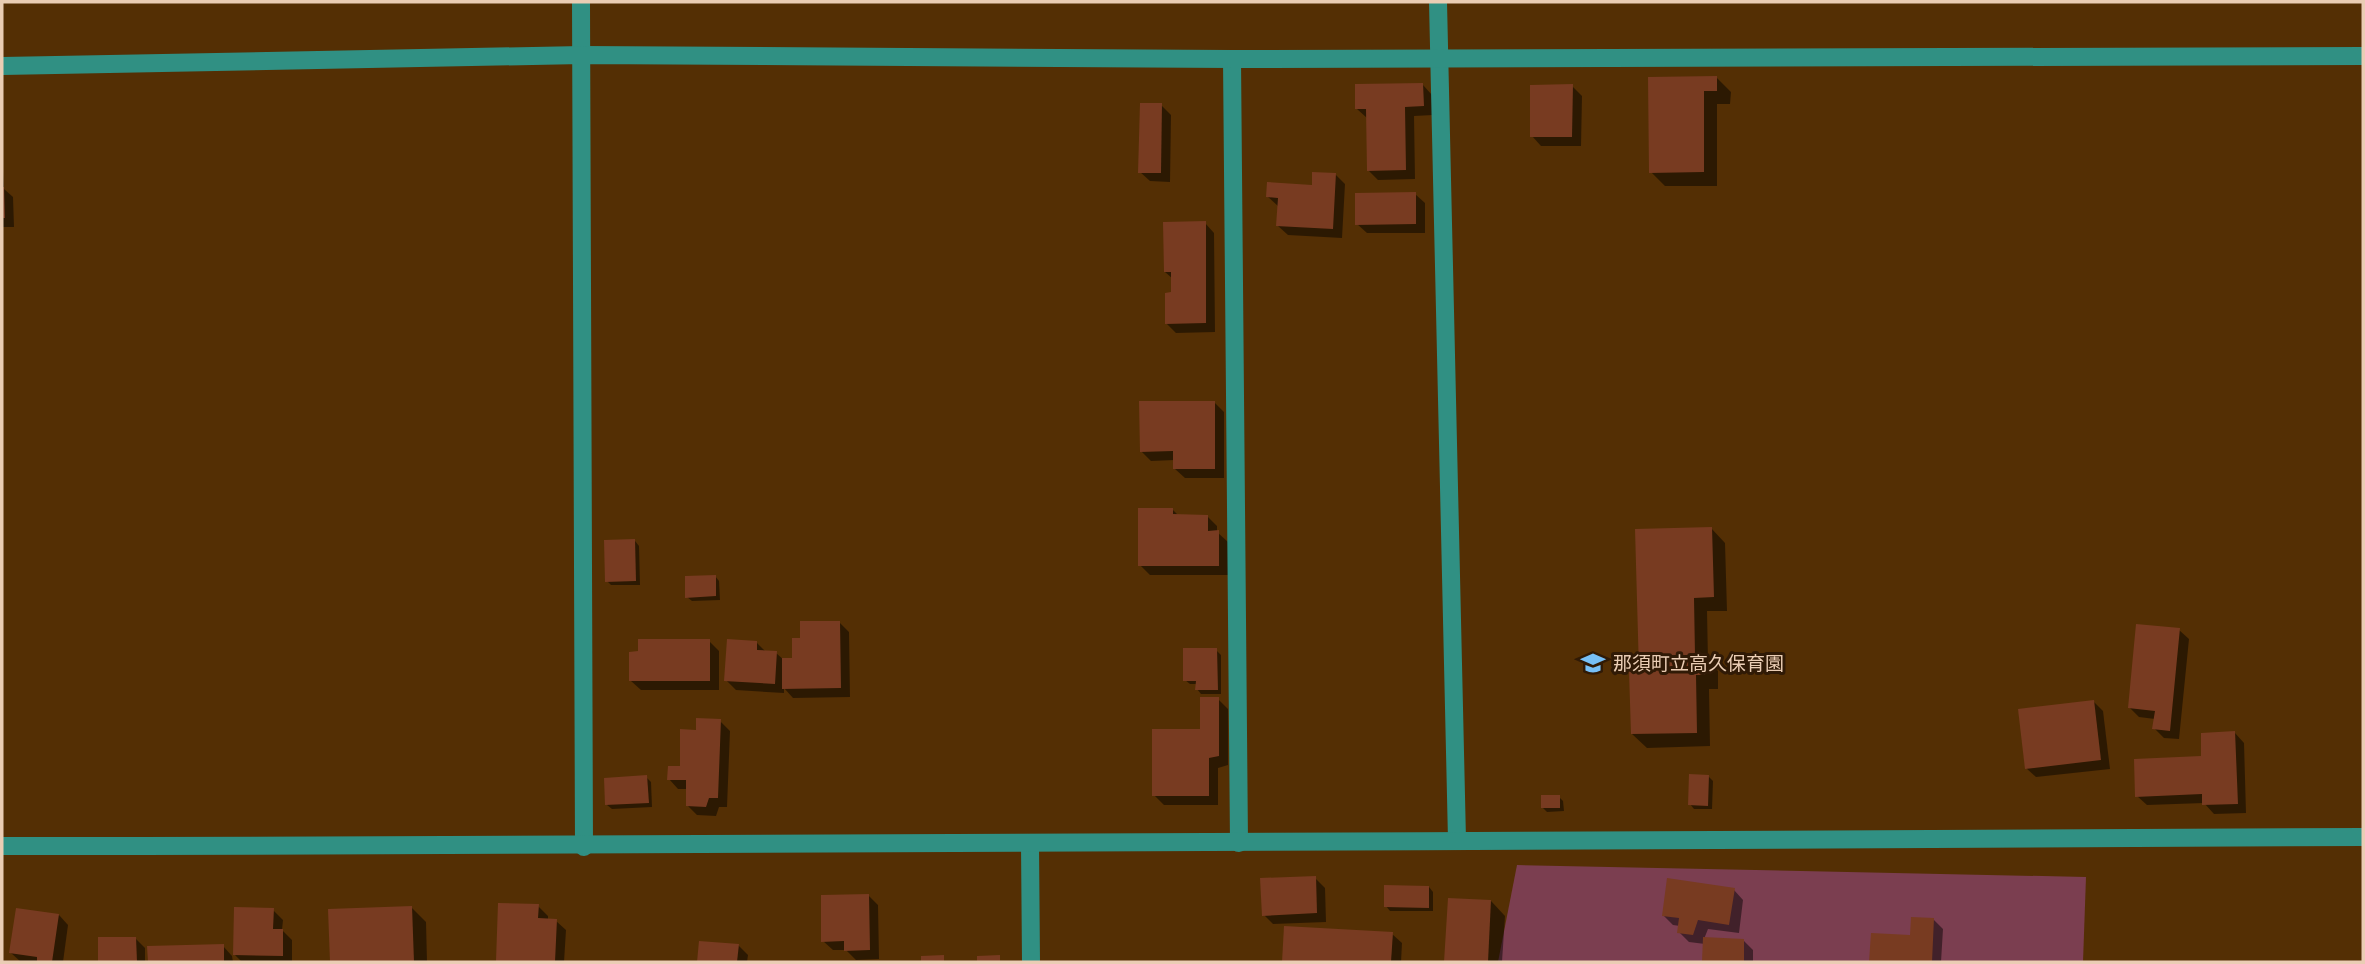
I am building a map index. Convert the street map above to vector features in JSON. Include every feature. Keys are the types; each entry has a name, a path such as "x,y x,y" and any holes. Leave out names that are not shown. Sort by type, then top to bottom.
{"street":[{"path":"582,2 584,847"},
{"path":"1438,2 1457,840"},
{"path":"2,66 582,55 1232,59 2363,56"},
{"path":"1232,59 1238,843"},
{"path":"2,846 584,847 2363,836"},
{"path":"1030,845 1031,962"}],"shaded area":[{"path":"1517,865 2086,877 2083,962 1498,962"}],"building":[{"path":"1717,76 1717,91 1704,91 1704,172 1649,173 1648,77"},
{"path":"1423,83 1424,106 1405,107 1406,170 1367,171 1366,109 1355,109 1355,84"},
{"path":"1573,84 1572,137 1530,137 1530,85"},
{"path":"1140,103 1162,103 1161,173 1138,173"},
{"path":"1312,172 1336,173 1333,229 1276,226 1278,198 1266,197 1267,182 1312,185"},
{"path":"4,187 5,218 2,218"},
{"path":"1416,192 1416,224 1355,225 1355,193"},
{"path":"1206,221 1206,323 1165,324 1165,293 1171,292 1171,272 1164,272 1163,222"},
{"path":"1139,401 1215,401 1215,469 1173,469 1173,451 1140,452"},
{"path":"1138,508 1173,508 1173,514 1208,515 1208,531 1219,530 1219,566 1138,566"},
{"path":"1712,527 1714,597 1694,598 1695,655 1704,655 1705,675 1696,675 1697,733 1631,734 1629,671 1639,671 1635,529"},
{"path":"635,539 636,581 605,582 604,540"},
{"path":"716,575 716,596 685,598 685,576"},
{"path":"800,621 840,621 841,688 782,689 782,658 792,658 792,638 800,638"},
{"path":"2136,624 2180,628 2170,731 2152,729 2155,711 2128,708"},
{"path":"638,639 710,639 710,681 629,681 629,652 638,651"},
{"path":"727,639 757,641 757,650 777,651 775,684 724,681"},
{"path":"1183,648 1217,648 1218,690 1195,690 1196,681 1183,681"},
{"path":"1200,697 1219,697 1219,756 1209,758 1209,796 1152,796 1152,729 1200,729"},
{"path":"2094,700 2101,760 2025,769 2018,709"},
{"path":"696,718 721,719 718,798 709,798 706,807 686,806 686,780 667,780 668,766 680,766 680,729 696,730"},
{"path":"2235,731 2238,804 2202,805 2202,794 2135,797 2134,759 2201,756 2201,733"},
{"path":"1689,774 1709,775 1708,806 1688,805"},
{"path":"647,775 649,803 605,805 604,778"},
{"path":"1541,795 1560,795 1560,808 1541,808"},
{"path":"1316,876 1317,913 1262,916 1260,878"},
{"path":"1667,878 1735,888 1729,925 1698,920 1693,935 1677,933 1679,918 1662,916"},
{"path":"1384,885 1429,886 1429,908 1384,907"},
{"path":"869,894 870,950 844,951 844,941 821,942 821,895"},
{"path":"1448,898 1491,900 1488,962 1444,962"},
{"path":"498,903 539,904 538,918 557,919 555,962 496,961"},
{"path":"412,906 414,962 330,962 328,909"},
{"path":"234,907 274,908 273,929 283,929 283,956 233,955"},
{"path":"16,908 59,914 52,962 37,962 37,957 9,953"},
{"path":"1911,917 1934,918 1932,962 1869,962 1871,933 1910,935"},
{"path":"1284,926 1393,932 1391,962 1282,962"},
{"path":"98,937 136,937 137,962 98,962"},
{"path":"1703,937 1744,939 1744,962 1702,962"},
{"path":"699,941 739,944 737,962 697,962"},
{"path":"224,944 224,962 148,962 147,946"},
{"path":"944,955 944,962 921,962 921,956"},
{"path":"1000,955 1000,962 977,962 977,956"}],"place":[{"name":"那須町立高久保育園","path":"1593,663"}]}
